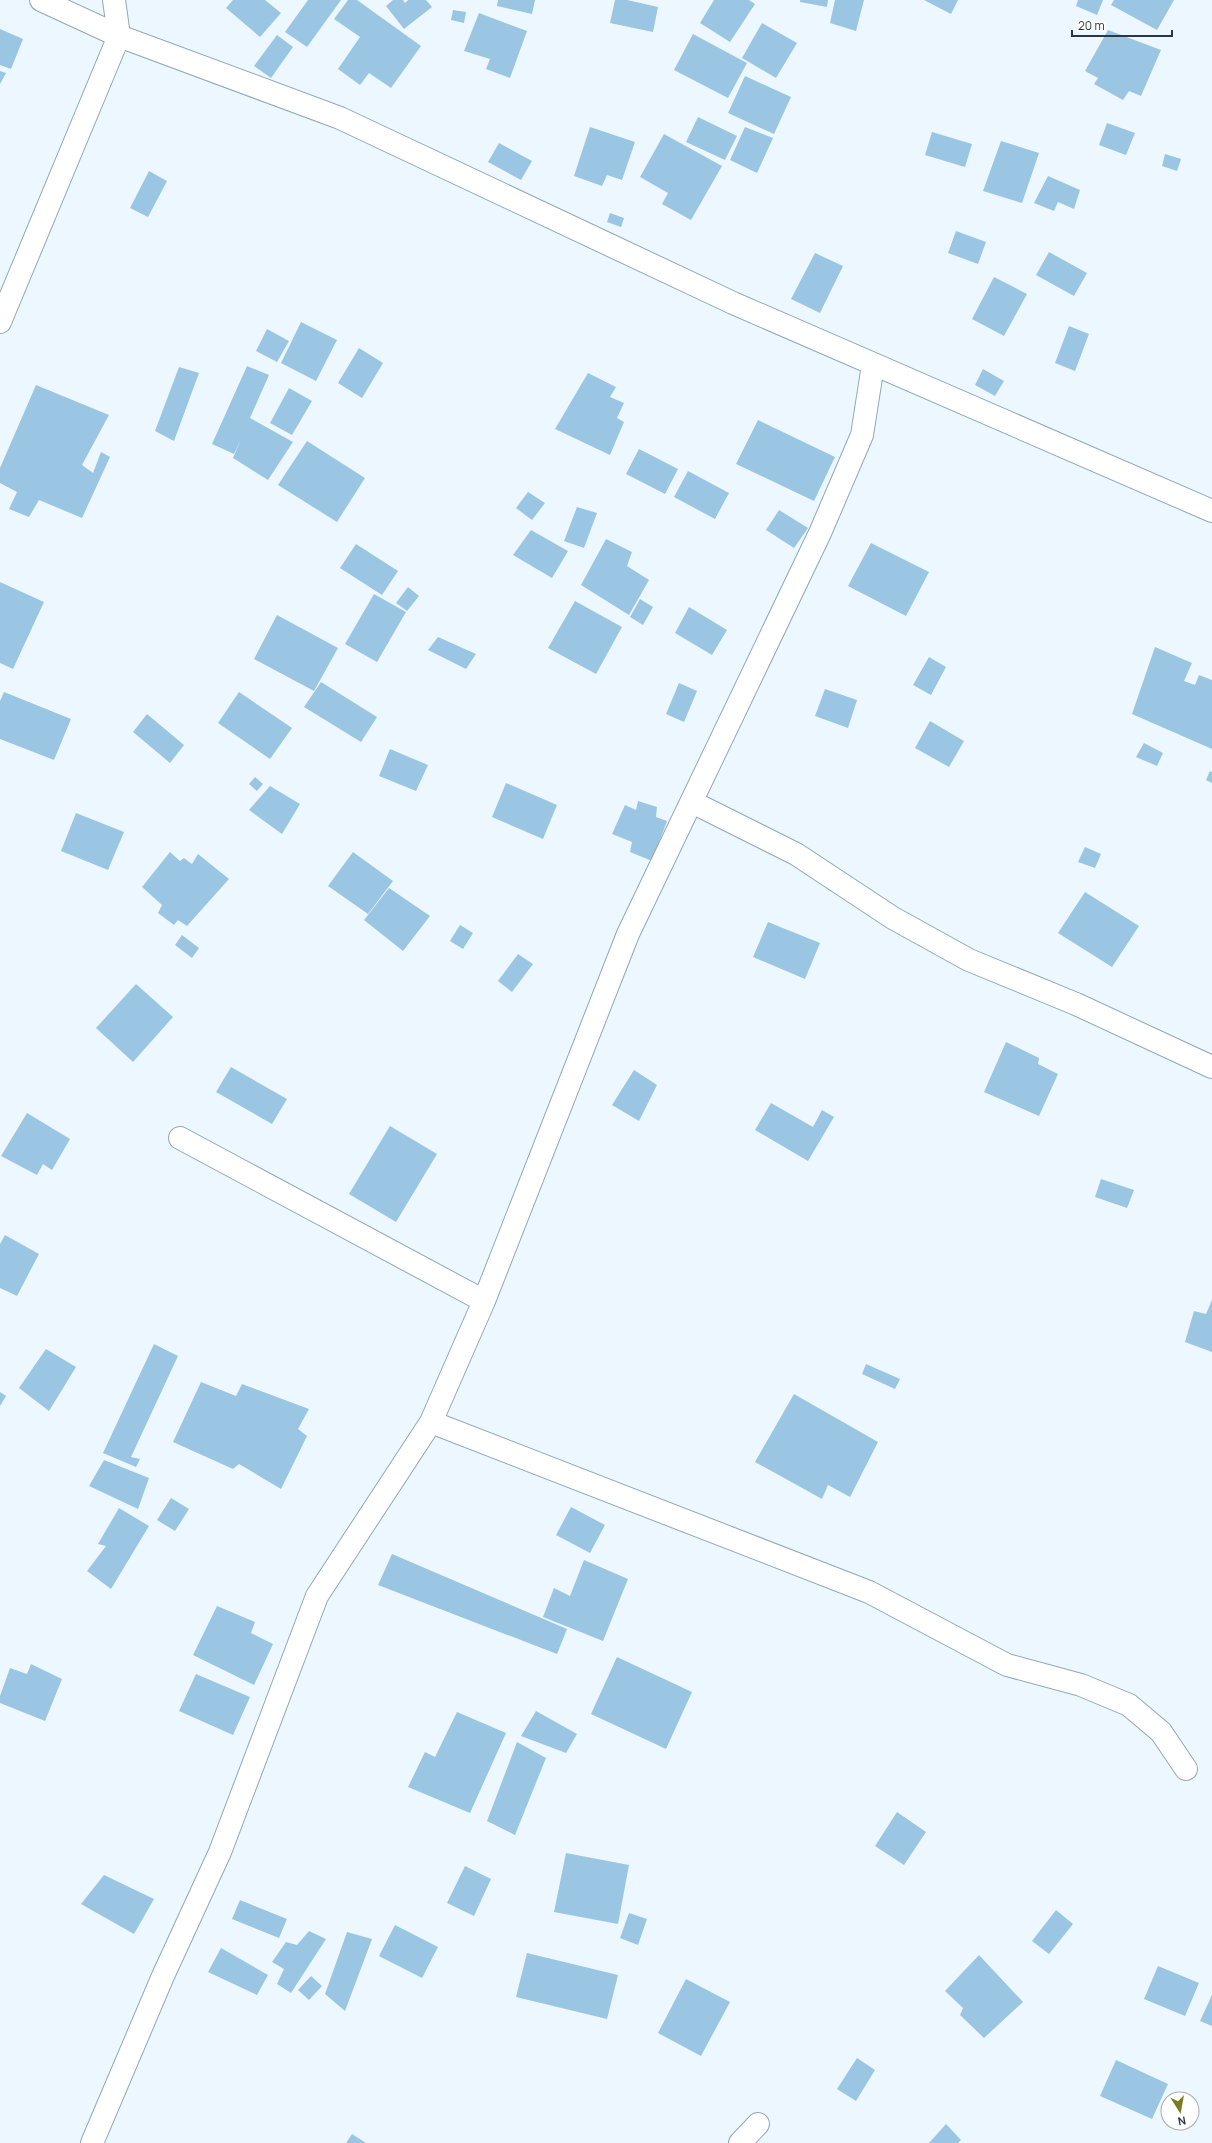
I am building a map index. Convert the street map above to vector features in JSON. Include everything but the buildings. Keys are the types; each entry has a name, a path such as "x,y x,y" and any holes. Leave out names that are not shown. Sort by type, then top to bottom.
{"street":[{"path":"41,0 119,36 340,118 732,303 1212,511"},
{"path":"0,322 119,36 114,0"},
{"path":"92,2143 163,1976 220,1852 317,1596 431,1422 484,1301 628,934 820,533 862,435 873,364"},
{"path":"692,802 796,854 893,918 969,960 1076,1004 1212,1067"},
{"path":"180,1138 484,1301"},
{"path":"431,1422 869,1592 1007,1665 1081,1686 1129,1705 1161,1732 1186,1769"},
{"path":"740,2143 758,2124"}]}
